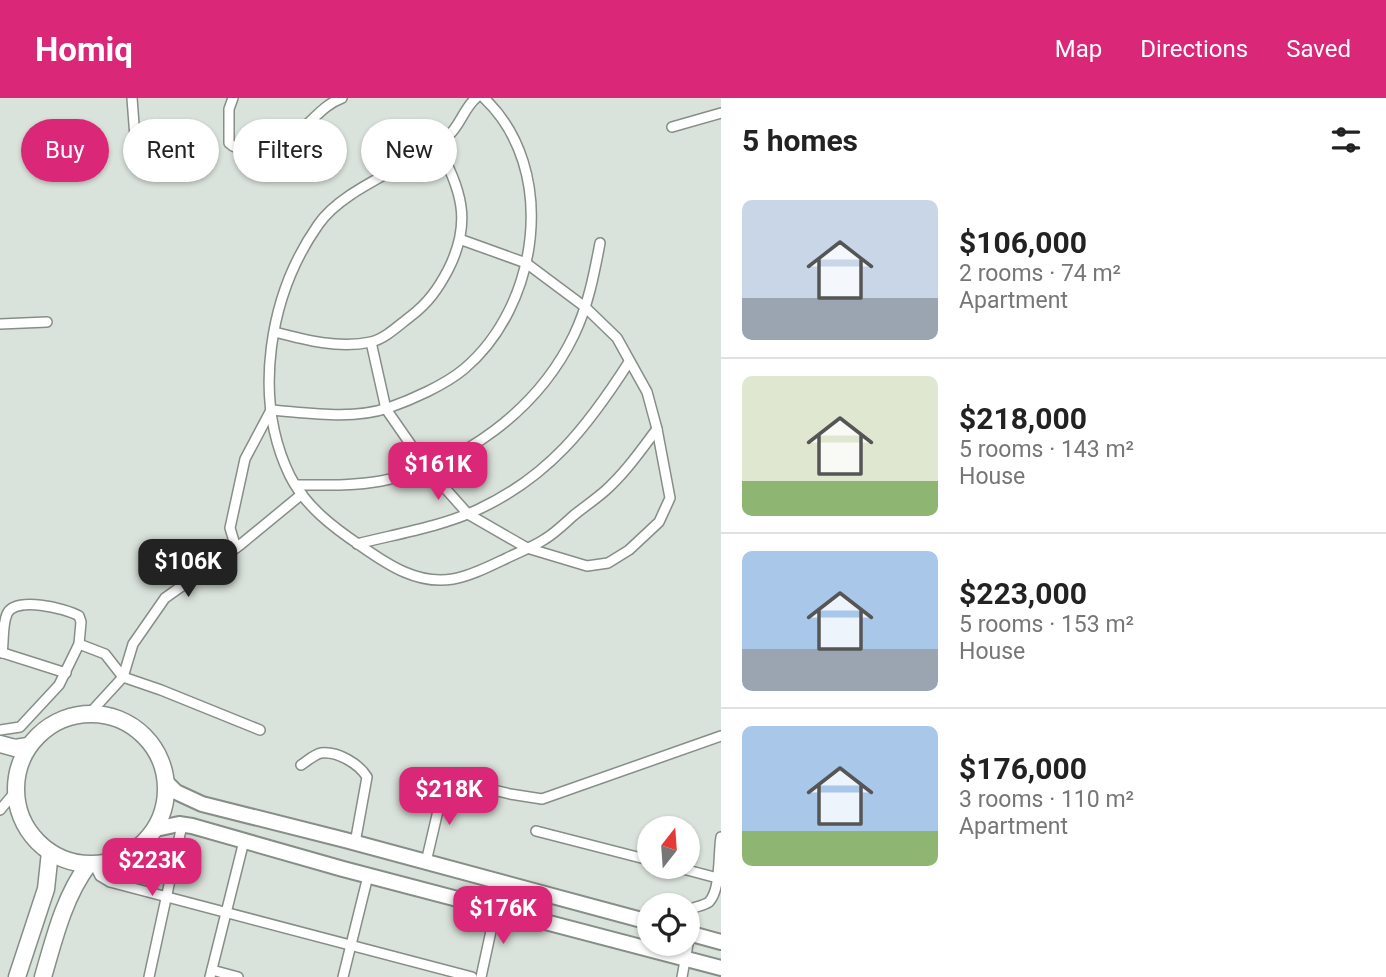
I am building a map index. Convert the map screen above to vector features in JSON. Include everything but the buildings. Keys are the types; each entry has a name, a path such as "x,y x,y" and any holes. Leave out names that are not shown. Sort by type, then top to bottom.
{"highway":[{"path":"90,713 118,719 142,733 159,756 167,783 167,799 156,829 138,849 115,861 91,864 69,861 50,852 32,836 20,815 15,787 20,764 28,746 45,729 66,717 90,713"},
{"path":"0,744 15,748 28,746"},
{"path":"2,772 15,787"},
{"path":"18,977 46,889 50,852"},
{"path":"43,977 77,879 91,864"}],"main road":[{"path":"167,783 185,798 202,804 637,919"},
{"path":"156,829 182,825 721,968"},
{"path":"700,936 721,942"}],"street":[{"path":"132,98 134,119"},
{"path":"233,98 229,109 229,143 234,148 243,150 282,140 296,133 322,109 342,98"},
{"path":"457,125 476,98"},
{"path":"271,410 355,415 386,408 417,396 463,370 486,345 507,313 526,264 533,203 527,172 510,131 484,98"},
{"path":"672,127 721,113"},
{"path":"372,182 347,197 319,223 292,271 271,351 271,410 274,435 296,485 332,526 389,566 405,573 430,579 452,579 471,574 546,539 606,490 657,429"},
{"path":"275,332 313,342 371,342 392,330 432,297 456,255 461,240 463,221 454,182"},
{"path":"371,342 386,408 427,468 468,514 527,548 587,566 608,563 629,550 659,522 670,498 657,429 647,392 617,338 585,307 526,264 461,240"},
{"path":"296,485 381,481 427,468 472,446 512,417 541,387 574,336 585,307 600,243"},
{"path":"0,324 47,322"},
{"path":"357,544 468,514 515,488 549,464 586,426 629,362"},
{"path":"236,548 230,528 245,459 271,410"},
{"path":"90,713 123,677 133,644 165,598 236,548 302,494"},
{"path":"0,730 20,727 60,685 66,673 79,644 79,615 57,608 18,605 12,607 7,615 1,652 66,673"},
{"path":"79,644 105,654 123,677 260,730"},
{"path":"426,862 444,785 448,779 542,799 721,736"},
{"path":"300,765 320,753 331,754 353,762 363,771 367,777 355,843"},
{"path":"0,810 15,787"},
{"path":"149,977 182,825"},
{"path":"536,831 637,857"},
{"path":"700,906 709,902 720,879 721,837"},
{"path":"238,977 211,974 244,841"},
{"path":"91,864 104,880 472,977"},
{"path":"700,874 720,879"},
{"path":"343,977 368,876"},
{"path":"481,977 496,908"},
{"path":"682,977 685,958"}]}
